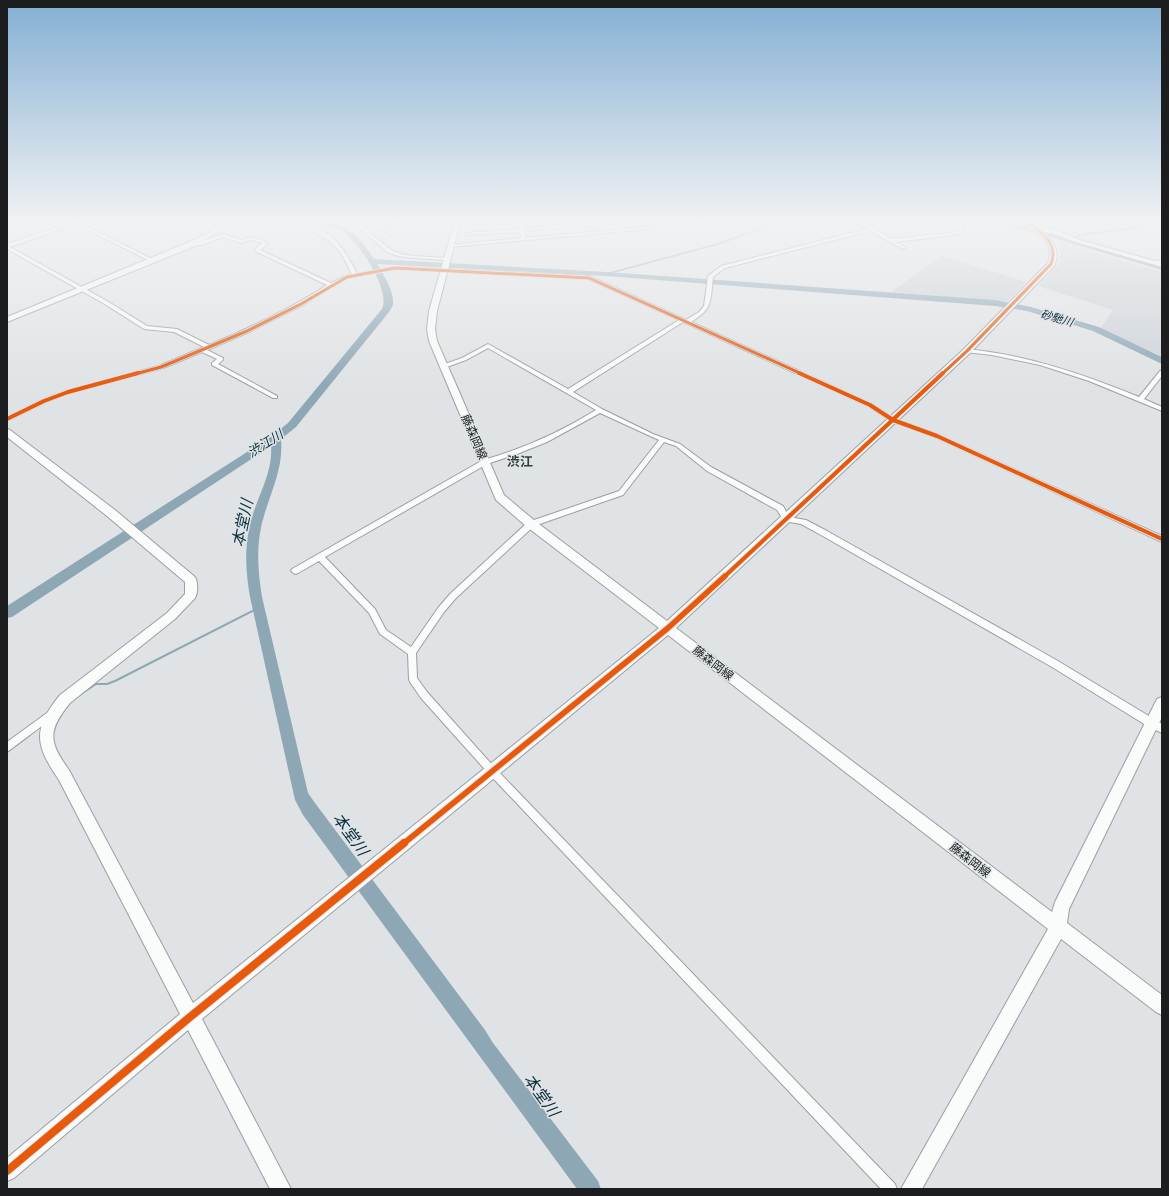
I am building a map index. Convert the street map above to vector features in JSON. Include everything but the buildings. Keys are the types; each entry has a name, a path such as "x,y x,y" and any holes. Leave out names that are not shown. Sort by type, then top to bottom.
{"street":[{"path":"57,276 146,328 175,330 206,348 221,359 214,364 274,397"},
{"path":"7,320 115,276"},
{"path":"311,276 331,285"},
{"path":"7,419 44,401 89,386 157,369 247,331 301,304 331,285 353,276"},
{"name":"藤森岡線","path":"442,276 433,311 431,329 433,341 500,497 531,524 1162,1006"},
{"path":"573,276 589,278 870,405 893,420 937,436 1162,539"},
{"path":"568,392 685,321 700,314 707,306 708,290 711,276"},
{"path":"7,1171 190,1017 668,628 966,351 1003,315 1040,276"},
{"path":"444,366 464,359 488,346 600,410 650,435 678,445 709,469 780,508 787,519 803,522 824,533 1055,664 1157,726"},
{"path":"966,351 987,352 1042,365 1094,380 1162,409"},
{"path":"1140,399 1162,372"},
{"path":"295,571 485,462 505,456 554,435 582,422 600,410"},
{"path":"7,432 111,513 191,580 190,595 172,616 65,698 54,712 7,748"},
{"path":"663,439 621,493 531,524 453,596 441,610 412,652 413,679 416,685 492,772 890,1189"},
{"path":"320,557 372,611 383,632 412,652"},
{"path":"911,1189 1058,928 1061,908 1157,726 1162,702"},
{"path":"54,712 46,732 49,752 64,775 281,1189"}],"shaded area":[{"path":"914,276 1007,276 1027,282 1007,302 891,292"},
{"path":"1048,276 1162,276 1162,356 1100,329 1113,310 1038,286"}],"waterway":[{"name":"渋江川","path":"276,438 292,425 386,310 389,302 388,295 380,276"},
{"name":"砂馳川","path":"629,276 995,303 1028,309 1096,329 1162,361"},
{"name":"渋江川","path":"7,613 276,438"},
{"name":"本堂川","path":"276,438 277,449 274,470 259,513 252,543 252,569 256,597 301,795 309,809 590,1189"},
{"path":"78,696 96,684 107,684 115,681 258,608"},
{"path":"7,752 30,735"}],"cycle path":[{"path":"7,419 44,401 68,392 161,367 247,331 301,304 331,285 347,277 353,276"},
{"path":"547,276 589,278 870,405 893,420 937,436 1162,539"},
{"path":"7,1171 190,1017 668,628 967,351 1040,276"}],"district":[{"name":"渋江","path":"520,461"}]}
